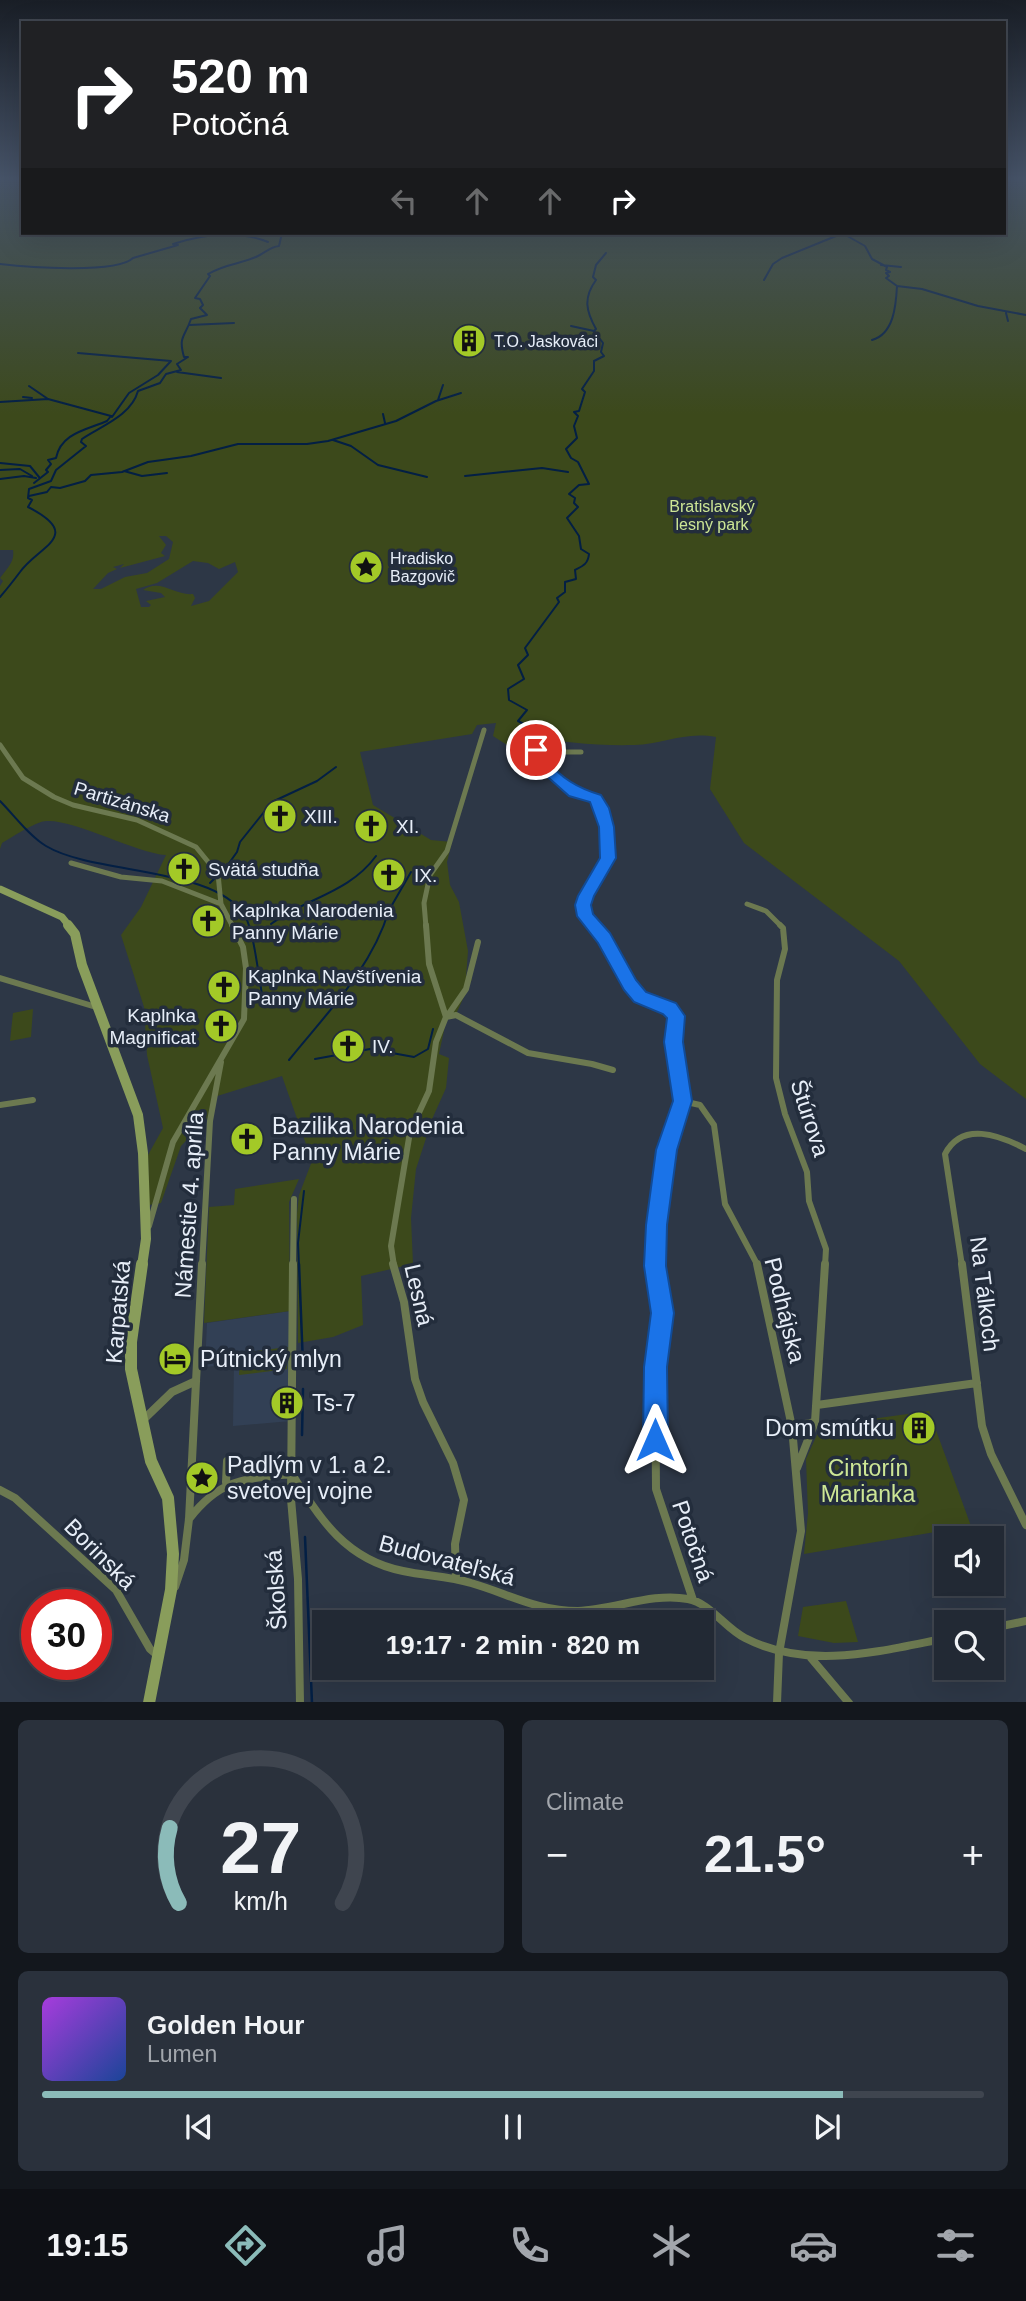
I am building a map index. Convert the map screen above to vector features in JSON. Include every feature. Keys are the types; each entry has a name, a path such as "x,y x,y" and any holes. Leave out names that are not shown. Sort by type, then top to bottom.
{"street":[{"path":"484,730 447,851 430,875 424,903 429,964 446,1017 456,1015 503,1043 529,1053 600,1064 613,1070"},
{"name":"Partizánska","path":"0,745 23,778 54,797 73,805 137,820 190,843 216,871 220,901"},
{"name":"Potočná","path":"581,752 559,752 542,747 534,755 569,789 598,800 606,827 608,858 586,896 583,905 585,916 604,938 630,985 640,997 670,1008 676,1016 673,1042 682,1101 667,1150 657,1225 655,1266 662,1313 655,1367 656,1489 693,1600"},
{"path":"71,863 121,877 162,881 220,901"},
{"name":"Karpatská","path":"0,889 34,902 62,917 70,925 75,934 82,965 138,1115 143,1153 146,1239 131,1342 131,1369 151,1461 166,1491 170,1507 173,1554 171,1590 149,1702"},
{"name":"Námestie 4. apríla","path":"171,1590 179,1580 189,1518 210,1121 218,1089 221,1058 242,1026 246,1009 245,959 240,939 220,901"},
{"name":"Štúrova","path":"747,904 766,911 783,928 785,935 785,949 777,980 776,1079 785,1114 807,1172 809,1201 826,1250 815,1422 796,1471"},
{"name":"Lesná","path":"456,1579 456,1544 464,1500 453,1463 423,1402 415,1379 404,1302 391,1256 410,1132 429,1091 436,1042 446,1017 466,989 478,942"},
{"path":"0,978 99,1008"},
{"path":"146,1239 173,1142 221,1058"},
{"path":"0,1105 33,1100"},
{"name":"Podhájska","path":"682,1101 700,1105 714,1125 724,1204 757,1262 792,1427"},
{"name":"Na Tálkoch","path":"1026,1149 995,1136 976,1133 956,1137 947,1146 945,1154 982,1426 991,1454 1026,1525"},
{"path":"189,1518 202,1501 226,1482 292,1474 294,1199"},
{"path":"141,1421 156,1410 176,1387 196,1381"},
{"path":"817,1405 977,1383"},
{"path":"792,1427 815,1422"},
{"name":"Štúrova","path":"777,1702 779,1653 801,1531 792,1427"},
{"path":"226,1482 227,1461"},
{"name":"Budovateľská","path":"292,1474 329,1531 359,1556 384,1569 456,1579 511,1595 542,1608 556,1610 592,1610 668,1598 693,1600"},
{"name":"Školská","path":"292,1474 292,1535 298,1579 300,1702"},
{"name":"Borinská","path":"0,1490 15,1498 116,1590 150,1649 159,1657"},
{"path":"693,1600 744,1637 779,1653 811,1658 864,1653 934,1640"},
{"path":"1004,1626 1026,1621"},
{"path":"811,1658 848,1702"}],"shaded area":[{"path":"290,1311 291,1421 233,1426 234,1364 205,1367 207,1323"}],"green space":[{"name":"Bratislavský lesný park","path":"0,256 1026,256 1026,1099 980,1064 899,961 744,843 710,789 716,737 694,736 620,745 524,736 521,744 513,749 493,736 496,723 477,725 472,734 360,752 373,805 431,840 452,842 447,862 450,885 459,902 468,951 466,977 472,979 457,1012 446,1021 439,1054 449,1058 446,1088 433,1117 416,1169 411,1218 413,1264 361,1276 363,1325 333,1337 298,1343 297,1214 299,1195 312,1161 282,1076 214,1097 207,1119 181,1146 161,1203 149,1205 148,1155 163,1128 147,1055 144,1007 121,935 141,907 166,855 136,848 83,828 52,821 41,822 26,829 2,843 0,849 0,586 3,581 0,578 10,565 13,550 0,550","holes":["159,536 166,536 173,542 169,559 147,573 125,577 101,589 93,589 108,573 117,569 113,567 124,564 120,568 165,556 161,553 166,545","193,561 208,563 219,569 235,562 238,572 209,601 191,606 195,598 193,594 155,586 143,590 161,593 165,597 146,601 151,605 141,607 136,589 157,583"]},
{"path":"33,1009 31,1037 10,1041 13,1013"},
{"path":"299,1179 289,1202 290,1311 204,1323 209,1207 234,1205 235,1189"},
{"path":"288,1347 287,1369 239,1375 240,1353"},
{"name":"Cintorín Marianka","path":"929,1411 971,1526 934,1526 934,1532 804,1554 808,1513 806,1459 821,1426"},
{"path":"846,1601 858,1642 834,1643 798,1636 803,1607"}],"waterway":[{"path":"0,264 90,268 124,263 138,256"},
{"path":"0,597 28,563 52,541 55,533 45,517 28,507 32,500 28,498 29,489 51,481 56,470 86,446 81,442 82,439 122,414 138,391 160,383 166,374 181,370 177,364 188,357 184,357 182,340 191,319 207,315 200,308 203,305 200,299 195,298 210,276 208,274 257,256"},
{"path":"594,331 596,329 587,304 596,280 593,277 596,265 603,256"},
{"path":"764,280 773,264 786,256"},
{"path":"871,256 884,265"},
{"path":"884,265 901,267"},
{"path":"884,265 890,272 886,273 889,276 886,278 897,286"},
{"path":"872,340 885,332 889,325 897,286"},
{"path":"897,286 922,289 978,306 1026,315"},
{"path":"1006,313 1008,321"},
{"path":"189,325 234,323"},
{"path":"571,326 594,331"},
{"path":"535,740 533,729 518,721 527,710 509,700 508,689 524,679 518,665 528,655 525,648 559,602 557,598 565,592 565,582 576,579 575,570 588,560 589,554 581,549 579,536 567,518 578,507 574,503 575,498 569,494 579,485 589,484 578,462 571,458 566,449 577,438 574,426 578,416 574,412 579,411 585,392 582,389 594,371 594,361 604,356 601,352 603,343 594,331"},
{"path":"78,353 171,361 158,375 129,393 112,417"},
{"path":"177,372 221,378"},
{"path":"438,400 443,385"},
{"path":"29,386 48,399"},
{"path":"124,471 148,462 191,456 238,444 307,444 328,441 396,421 436,401 461,393"},
{"path":"23,397 32,398"},
{"path":"0,402 48,399"},
{"path":"34,483 48,472 46,470 51,464 48,460 56,458 63,443 83,430 107,421 111,416 48,399"},
{"path":"383,414 385,423"},
{"path":"333,440 351,446 378,465 427,477"},
{"path":"0,463 30,466 39,477"},
{"path":"465,476 542,468 568,472"},
{"path":"0,470 20,469 32,476"},
{"path":"29,496 47,492 51,487 60,488 85,481 91,475 124,471"},
{"path":"124,471 142,476 167,473"},
{"path":"0,479 24,476 36,478"},
{"path":"227,866 237,852 240,842 272,802 317,781 336,767"},
{"path":"0,801 46,846 93,862 182,880 208,888 230,900 248,923 263,1000"},
{"path":"271,924 353,879 376,856"},
{"path":"603,877 610,862"},
{"path":"392,905 411,872"},
{"path":"210,883 215,878"},
{"path":"289,1060 360,971 389,910"},
{"path":"589,913 618,951 628,970"},
{"path":"315,1059 370,1049 414,1057 428,1049 433,1029"},
{"path":"299,1266 298,1243 304,1191"},
{"path":"299,1264 303,1365"},
{"path":"302,1435 303,1389"},
{"path":"305,1537 312,1702"}],"place":[{"name":"T.O. Jaskováci","path":"469,341"},
{"name":"Hradisko Bazgovič","path":"366,567"},
{"name":"XIII.","path":"280,816"},
{"name":"XI.","path":"371,826"},
{"name":"Svätá studňa","path":"184,869"},
{"name":"IX.","path":"389,875"},
{"name":"Kaplnka Narodenia Panny Márie","path":"208,921"},
{"name":"Kaplnka Navštívenia Panny Márie","path":"224,987"},
{"name":"Kaplnka Magnificat","path":"221,1026"},
{"name":"IV.","path":"348,1046"},
{"name":"Bazilika Narodenia Panny Márie","path":"247,1139"},
{"name":"Pútnický mlyn","path":"175,1359"},
{"name":"Ts-7","path":"287,1403"},
{"name":"Dom smútku","path":"919,1428"},
{"name":"Padlým v 1. a 2. svetovej vojne","path":"202,1478"}],"route":[{"path":"536,750 534,755 564,785 574,793 598,800 601,808 606,827 608,858 586,896 583,905 585,916 604,938 630,985 640,997 670,1008 676,1016 677,1027 673,1042 682,1101 667,1150 657,1225 655,1266 662,1313 662,1334 655,1367 655,1440"}]}
